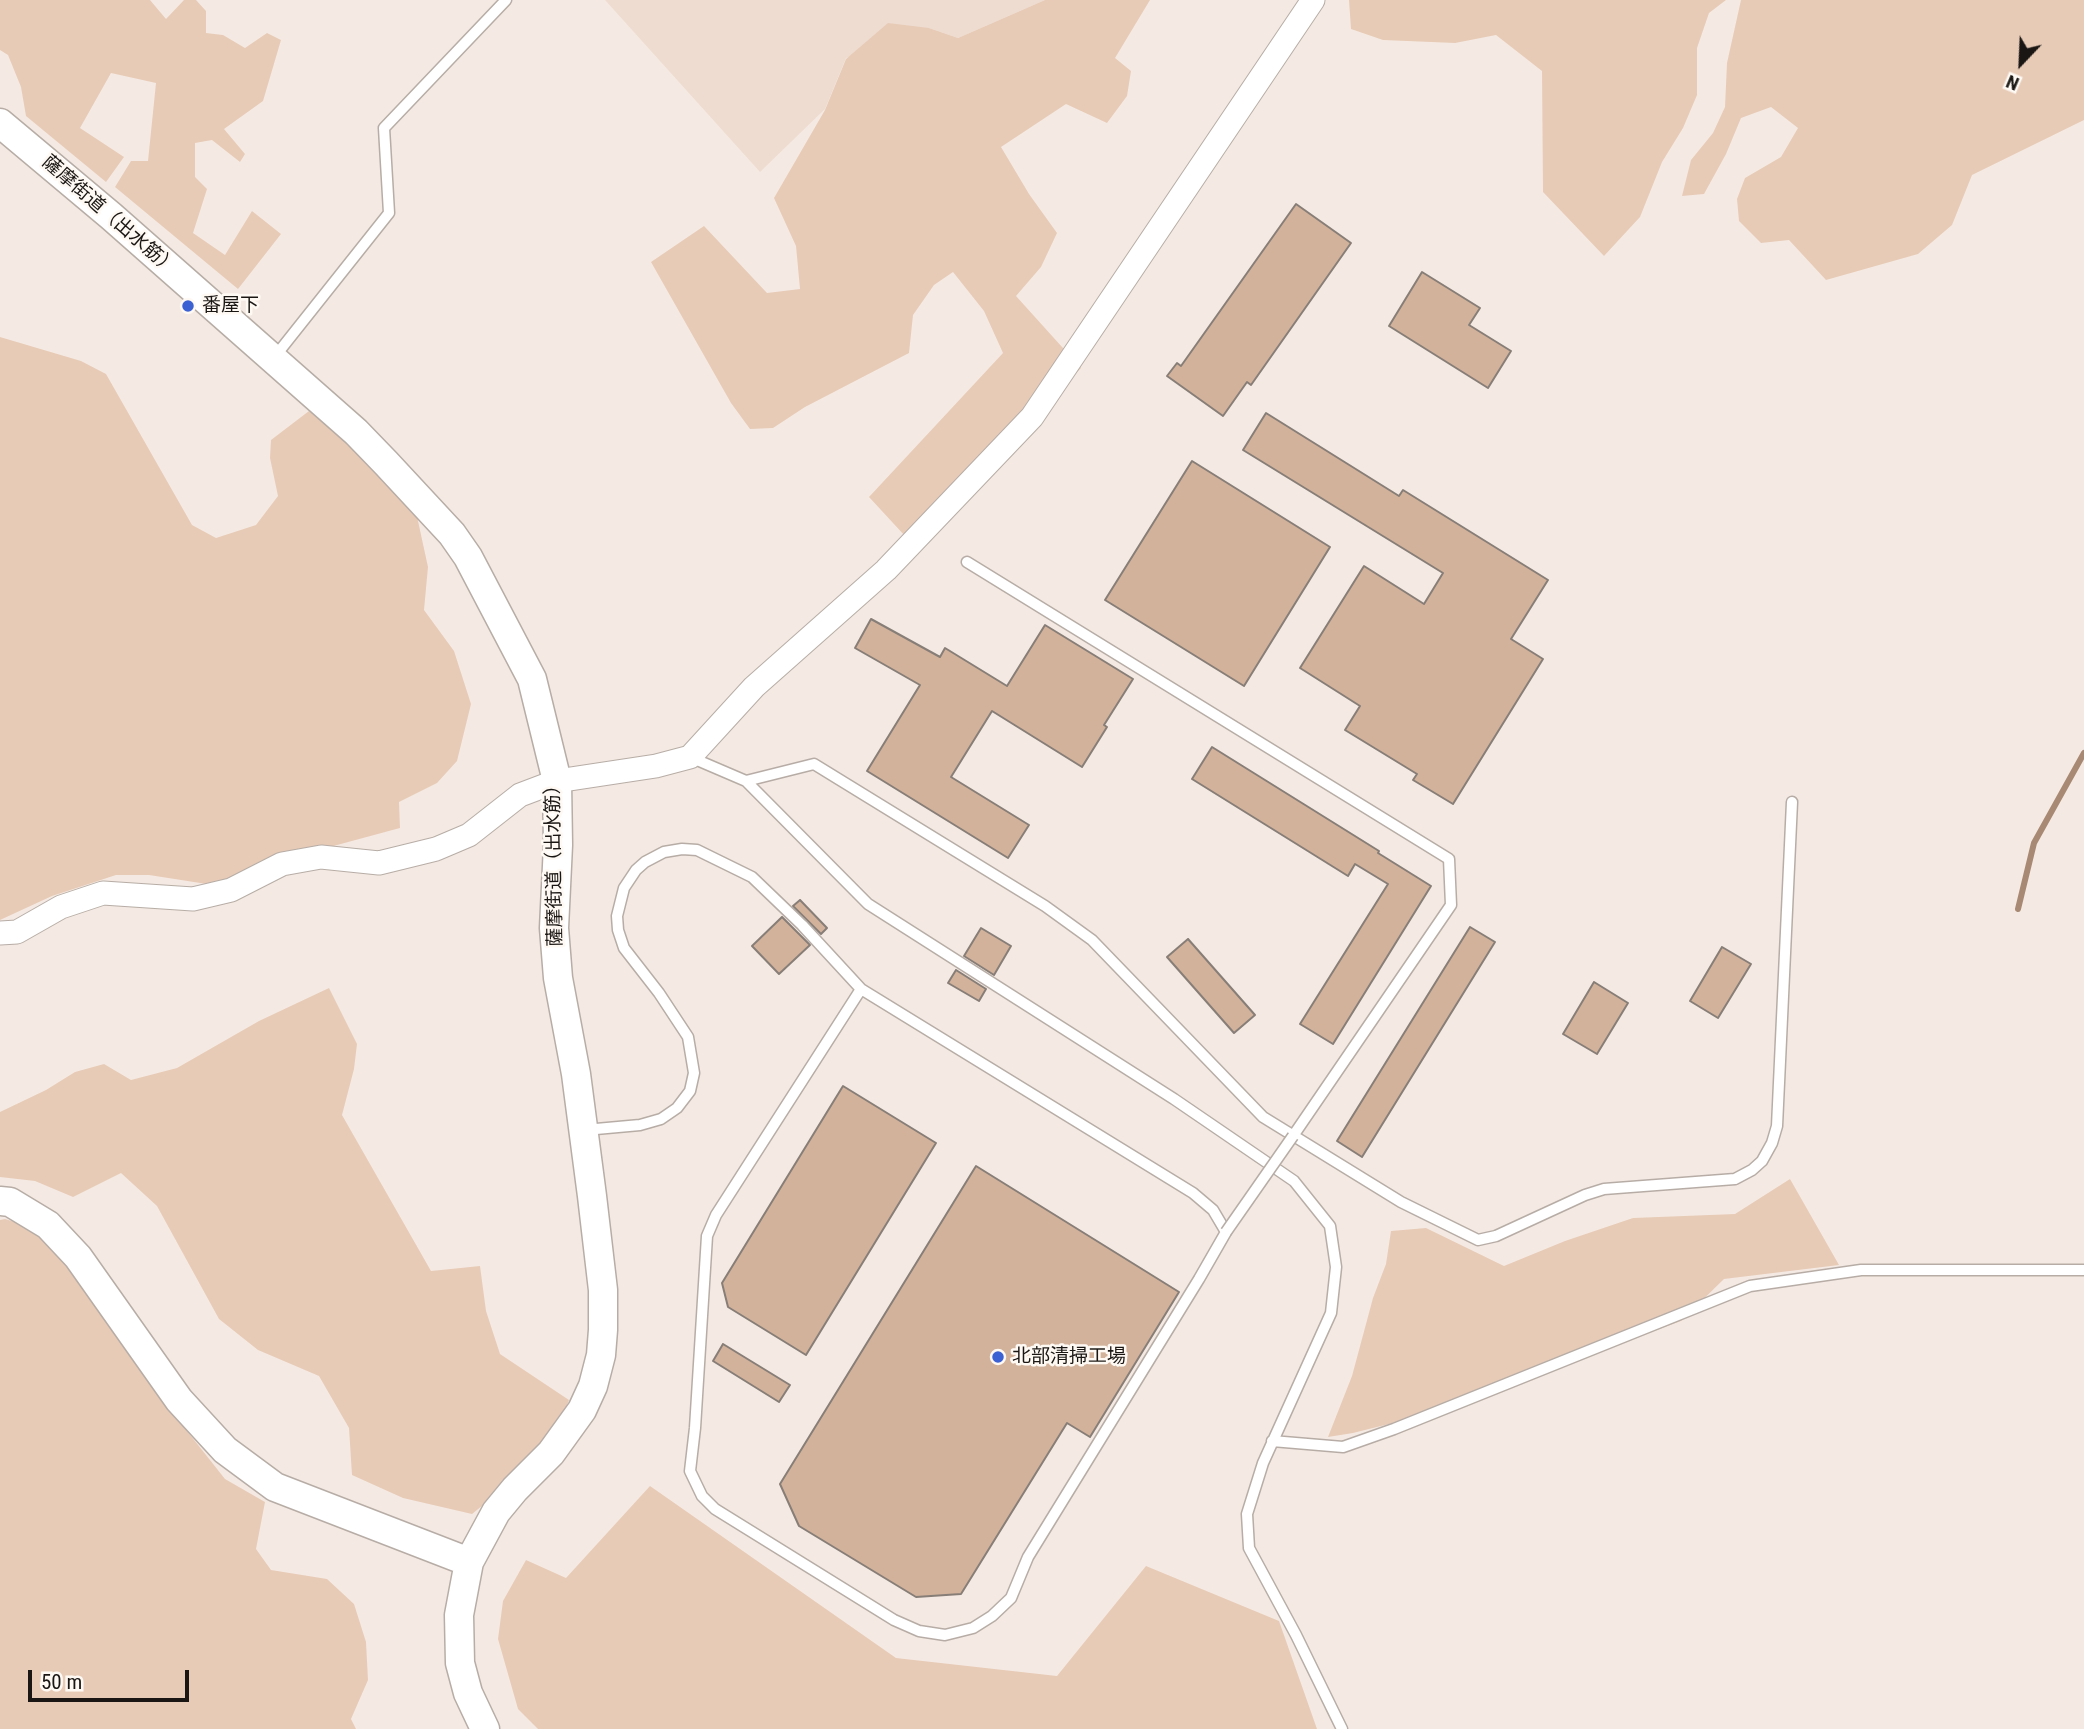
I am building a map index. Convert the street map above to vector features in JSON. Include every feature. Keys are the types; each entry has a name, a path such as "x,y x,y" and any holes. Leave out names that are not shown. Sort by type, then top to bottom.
{"street":[{"path":"0,933 17,932 61,907 103,893 193,899 231,890 282,864 321,857 379,863 436,849 469,835 520,795 557,781 656,766 690,757 754,687 887,570 1032,417 1313,0"},
{"name":"薩摩街道（出水筋）","path":"0,123 111,216 379,455 452,534 468,557 532,679 557,781 558,858 554,928 558,978 583,1130 603,1290 601,1355 588,1398 576,1418 551,1453 496,1512 469,1562 459,1615 460,1663 468,1693 485,1729"},
{"path":"0,1201 10,1202 48,1225 78,1257 179,1400 225,1450 275,1487 469,1562"}],"lane":[{"path":"273,359 389,213 384,128 506,0"},
{"path":"861,989 716,1215 707,1236 690,1471 702,1496 715,1509 894,1620 919,1631 945,1635 973,1628 992,1616 1011,1598 1028,1557 1226,1232 1451,905 1449,859 967,562"},
{"path":"690,757 746,781 868,905 1174,1099 1294,1181 1330,1226 1336,1266 1331,1313 1272,1441 1247,1514 1249,1548 1342,1729"},
{"path":"746,781 814,764 1045,906 1092,940 1262,1117 1401,1202 1478,1240 1496,1236 1604,1189 1735,1179 1762,1161 1772,1143 1777,1126 1792,802"},
{"path":"583,1130 640,1125 661,1119 677,1108 690,1091 694,1073 688,1037 659,993 624,948 617,916 624,888 635,870 664,852 697,850 752,877 802,925 861,989 1193,1193 1213,1210 1226,1232"},
{"path":"1272,1441 1343,1447 1750,1286 1861,1270 2084,1270"}],"shaded area":[{"path":"0,0 150,0 166,19 184,0 196,0 206,11 206,33 223,35 245,48 267,33 281,40 263,101 224,129 245,154 240,162 212,140 195,143 195,177 207,189 193,233 225,255 252,211 281,234 238,289 115,187 131,161 148,161 156,83 111,73 80,128 124,157 106,182 26,116 21,87 8,55 0,50"},
{"path":"605,0 1045,0 958,38 929,28 846,58 825,109 760,172"},
{"path":"1045,0 1150,0 1115,58 1131,71 1127,96 1107,123 1066,104 1001,147 1029,194 1057,233 1041,267 1016,296 1081,368 984,467 917,549 869,497 1003,353 984,311 953,272 934,285 913,315 909,353 805,407 773,428 750,429 731,403 651,262 704,226 767,293 800,289 796,246 774,198 825,110 846,59 888,23 929,28 958,38"},
{"path":"1349,0 1726,0 1709,13 1697,48 1697,95 1683,128 1662,162 1640,217 1604,256 1543,192 1542,71 1496,35 1455,43 1383,40 1351,29"},
{"path":"1741,0 2084,0 2084,120 1972,175 1952,225 1918,254 1826,280 1789,240 1761,243 1739,221 1737,199 1745,178 1781,157 1798,128 1771,107 1741,118 1726,154 1704,194 1682,196 1691,160 1713,133 1725,107 1727,63"},
{"path":"0,337 81,361 106,374 192,525 216,538 256,525 278,496 270,458 271,440 309,411 413,498 428,567 424,610 454,651 471,704 457,761 437,783 399,802 400,828 289,858 213,885 149,875 116,875 52,896 0,920"},
{"path":"329,988 357,1044 354,1069 342,1115 431,1271 480,1266 486,1311 500,1354 569,1400 559,1424 498,1493 472,1514 403,1498 352,1475 349,1428 319,1376 258,1350 219,1319 157,1206 121,1173 73,1197 35,1181 0,1177 0,1112 46,1090 75,1072 104,1064 131,1080 177,1068 259,1021"},
{"path":"1790,1179 1839,1265 1724,1279 1681,1321 1433,1413 1328,1437 1352,1376 1373,1298 1386,1264 1391,1231 1426,1228 1504,1266 1565,1241 1633,1218 1735,1214"},
{"path":"0,1220 28,1226 112,1284 187,1431 225,1479 265,1502 256,1549 271,1570 327,1579 354,1604 366,1642 368,1680 351,1719 356,1729 0,1729"},
{"path":"650,1486 896,1658 1057,1676 1146,1566 1279,1621 1317,1729 538,1729 518,1709 498,1639 503,1601 526,1560 566,1578"}],"building":[{"path":"1296,204 1351,243 1251,385 1247,382 1223,416 1167,376 1177,363 1181,366"},
{"path":"1422,272 1480,308 1469,325 1511,351 1488,388 1389,326"},
{"path":"1266,413 1399,496 1403,490 1548,580 1511,639 1543,659 1453,804 1413,780 1417,774 1345,730 1360,706 1300,668 1364,566 1424,604 1443,573 1243,450"},
{"path":"1192,461 1330,547 1244,686 1105,600"},
{"path":"871,619 940,657 945,648 1007,686 1045,625 1133,679 1082,767 992,711 951,777 1029,825 1008,858 867,771 920,685 855,648"},
{"path":"1212,747 1431,886 1333,1044 1300,1024 1388,884 1355,864 1348,876 1192,779"},
{"path":"800,900 827,928 821,934 793,906"},
{"path":"782,917 810,945 779,974 752,946"},
{"path":"1470,927 1495,942 1362,1157 1337,1141"},
{"path":"981,928 1011,946 994,975 964,956"},
{"path":"1188,939 1255,1015 1234,1033 1167,957"},
{"path":"1722,947 1751,964 1718,1018 1690,1001"},
{"path":"956,970 986,989 979,1001 948,983"},
{"path":"1594,982 1628,1003 1597,1054 1563,1034"},
{"path":"843,1086 936,1143 806,1355 728,1307 722,1283"},
{"name":"北部清掃工場","path":"976,1166 1179,1292 1090,1437 1067,1423 961,1594 916,1597 799,1526 780,1484"},
{"path":"723,1344 790,1385 779,1402 713,1361"}],"waterway":[{"path":"2018,909 2034,843 2084,753"}],"place":[{"name":"番屋下","path":"188,306"},
{"name":"北部清掃工場","path":"998,1357"}]}
